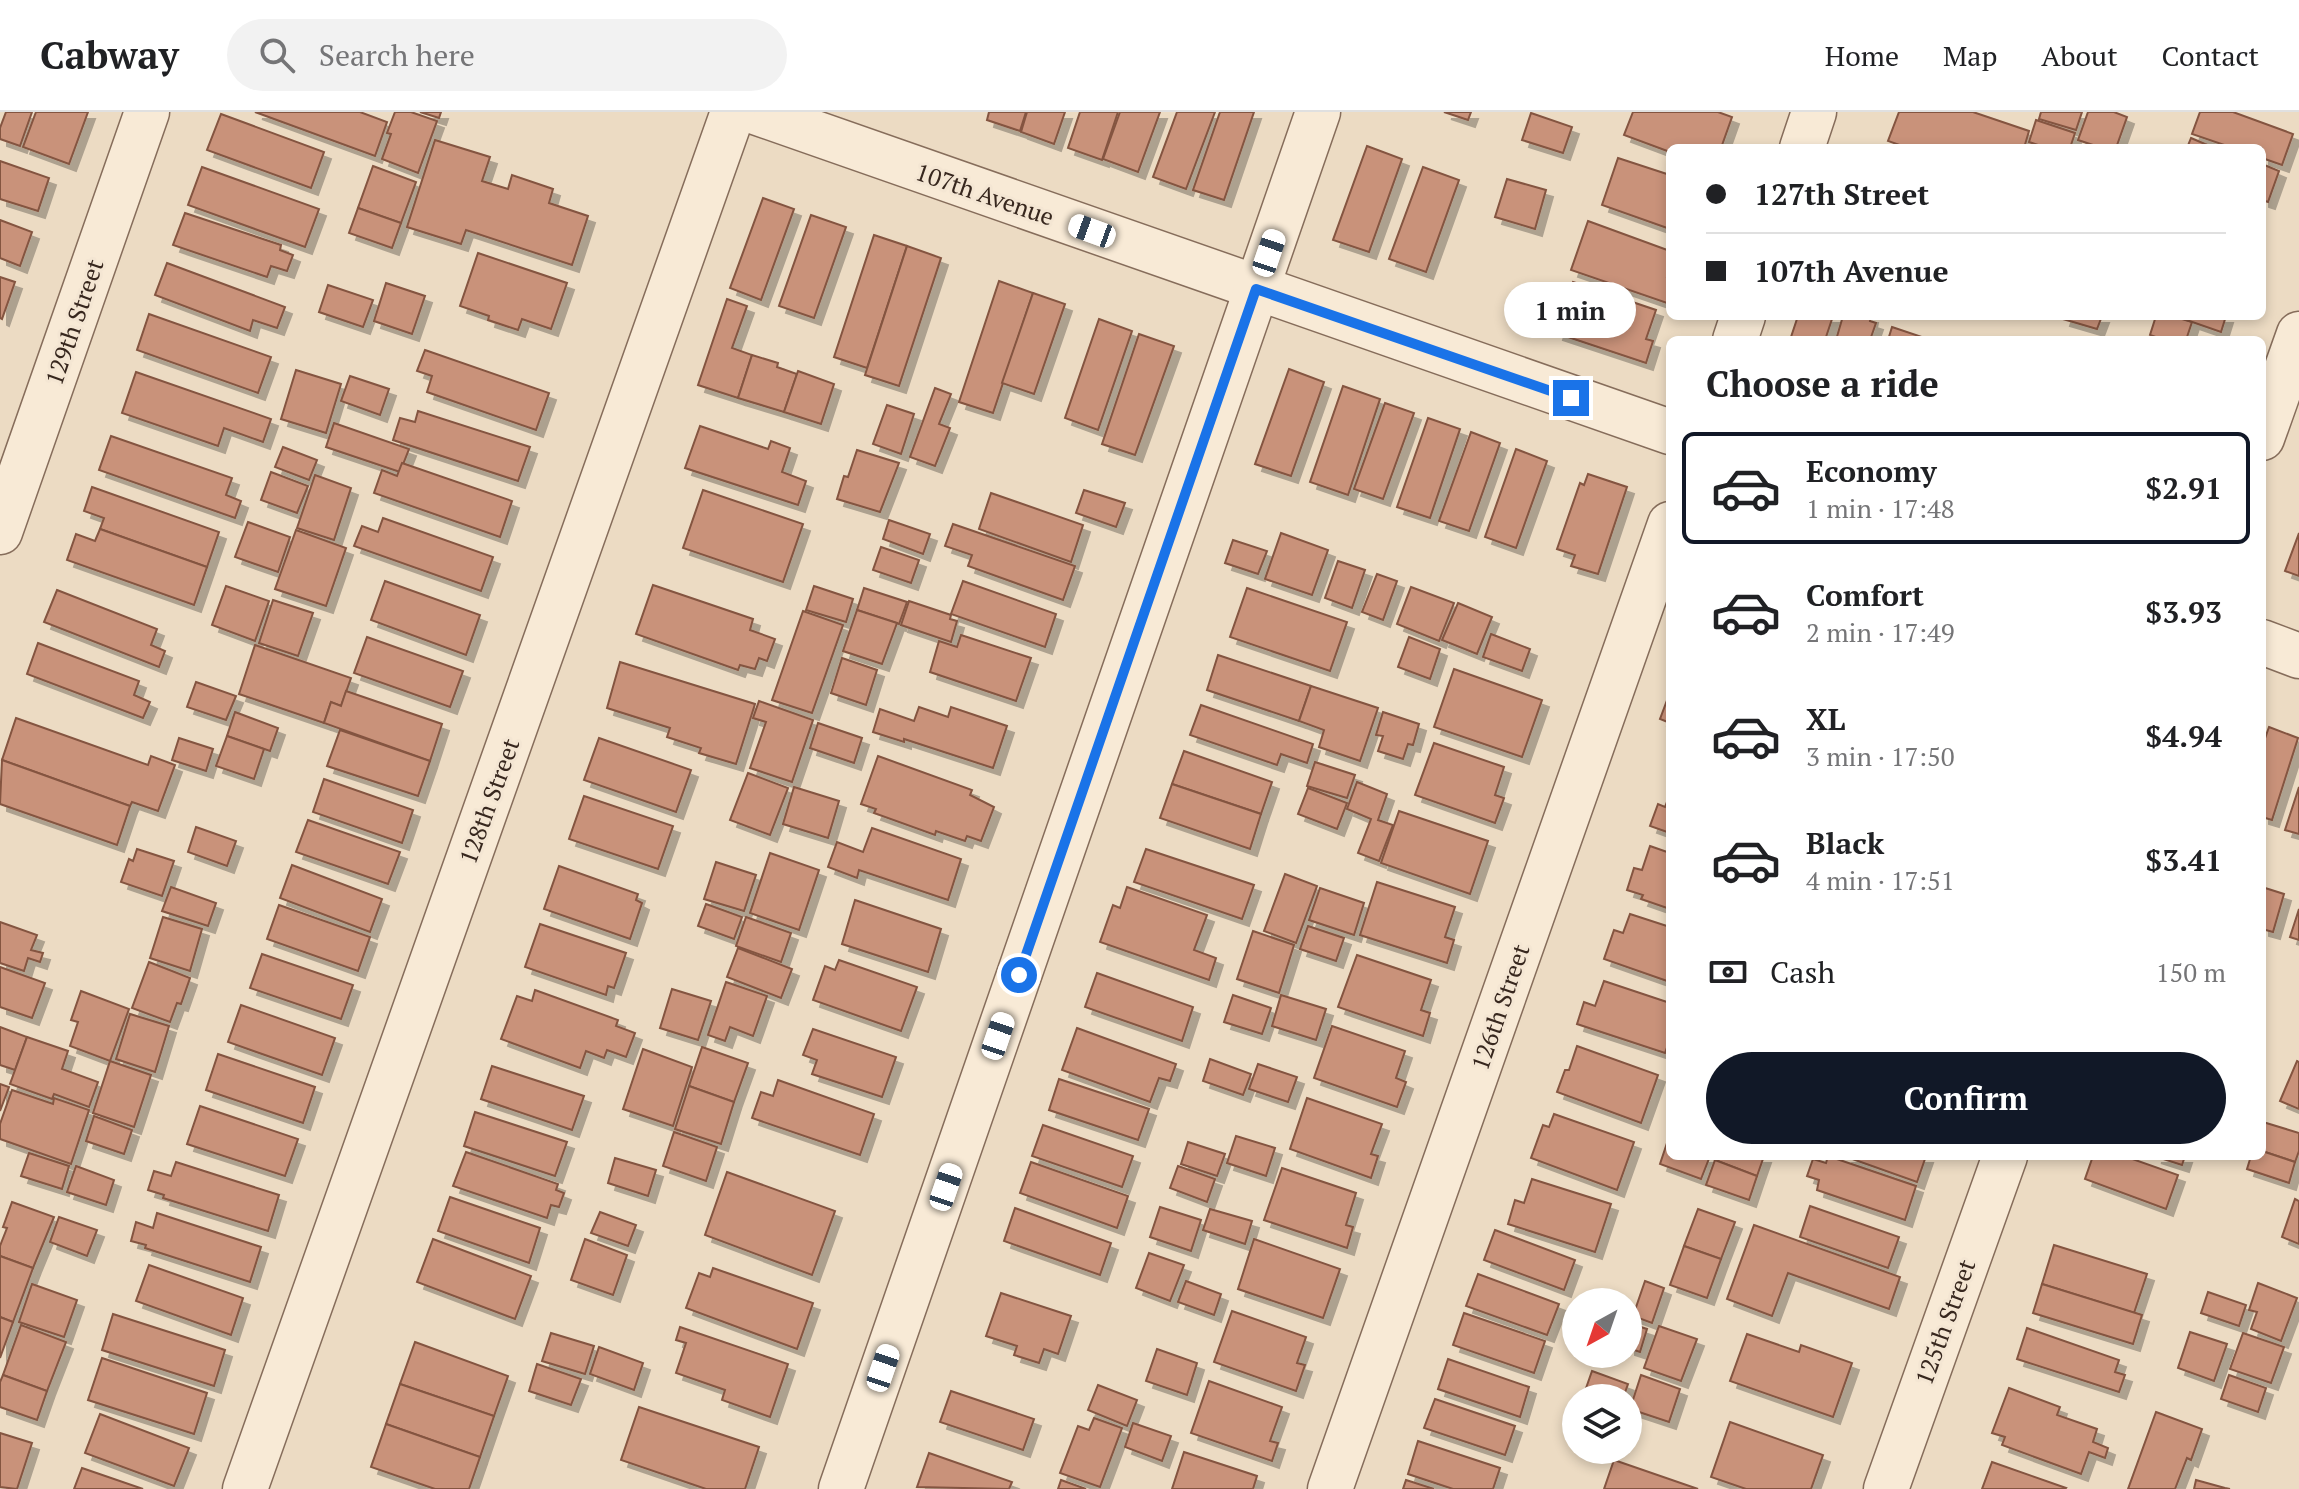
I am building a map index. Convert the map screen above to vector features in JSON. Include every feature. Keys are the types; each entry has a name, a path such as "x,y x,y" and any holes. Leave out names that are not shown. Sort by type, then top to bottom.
{"street":[{"name":"129th Street","path":"0,532 147,112"},
{"name":"128th Street","path":"245,1489 733,112"},
{"name":"107th Avenue","path":"755,112 1666,431"},
{"path":"841,1489 1318,112"},
{"path":"1803,144 1814,112"},
{"path":"2266,427 2299,334"},
{"name":"126th Street","path":"1330,1489 1666,535"},
{"path":"2266,644 2299,656"},
{"name":"125th Street","path":"1886,1489 2004,1160"}],"building":[{"path":"6,112 32,112 20,146 0,139"},
{"path":"36,112 88,112 69,164 23,147"},
{"path":"255,112 360,112 387,122 375,156"},
{"path":"395,112 411,112 437,121 418,173 382,159"},
{"path":"420,112 441,112 439,118"},
{"path":"989,112 1026,112 1020,131 987,120"},
{"path":"1027,112 1065,112 1054,144 1021,132"},
{"path":"1080,112 1118,112 1102,160 1068,148"},
{"path":"1120,112 1160,112 1138,172 1103,159"},
{"path":"1177,112 1215,112 1186,189 1153,177"},
{"path":"1220,112 1254,112 1224,200 1193,190"},
{"path":"1444,112 1471,112 1468,120"},
{"path":"1633,112 1718,112 1732,117 1722,144 1666,144 1666,151 1624,135"},
{"path":"1899,112 1973,112 2029,131 2025,144 1897,144 1888,141"},
{"path":"2041,112 2082,112 2076,130 2039,119"},
{"path":"2088,112 2114,112 2127,117 2117,144 2090,144 2078,140"},
{"path":"2200,112 2233,112 2293,134 2282,165 2266,159 2266,144 2221,144 2192,134"},
{"path":"1531,113 1572,127 1563,153 1522,140"},
{"path":"221,114 324,152 311,188 207,150"},
{"path":"2036,120 2075,133 2071,144 2029,142"},
{"path":"2191,138 2205,144 2189,144"},
{"path":"435,140 490,157 482,181 508,189 512,175 553,189 549,203 588,216 572,265 466,230 461,244 407,227"},
{"path":"1367,146 1402,159 1369,252 1333,240"},
{"path":"1618,158 1666,174 1666,228 1602,205"},
{"path":"0,161 49,178 38,211 0,199"},
{"path":"373,166 416,182 401,223 358,208"},
{"path":"2266,166 2279,171 2266,201"},
{"path":"202,167 319,209 305,247 188,205"},
{"path":"1423,167 1459,180 1426,272 1389,259"},
{"path":"1507,179 1546,190 1535,229 1495,217"},
{"path":"763,198 794,209 761,300 730,288"},
{"path":"358,208 401,223 392,248 349,233"},
{"path":"185,213 281,245 280,250 293,255 287,271 271,266 267,277 173,245"},
{"path":"811,215 846,227 814,318 779,306"},
{"path":"0,220 32,232 20,266 0,258"},
{"path":"1588,221 1666,250 1666,303 1571,270"},
{"path":"874,235 907,246 867,368 834,357"},
{"path":"907,246 941,258 899,386 865,375"},
{"path":"478,253 567,283 551,329 522,319 518,330 460,306"},
{"path":"167,263 285,307 277,328 253,320 250,331 155,295"},
{"path":"0,277 15,282 2,319 0,318"},
{"path":"999,281 1033,293 993,413 959,402"},
{"path":"1573,282 1656,310 1646,339 1653,341 1646,363 1556,333"},
{"path":"386,283 425,296 412,334 374,321"},
{"path":"328,285 373,300 363,327 319,312"},
{"path":"1033,293 1065,304 1034,394 1002,383"},
{"path":"727,299 747,306 732,348 752,355 738,398 698,385"},
{"path":"149,314 271,357 258,393 137,350"},
{"path":"1099,319 1132,331 1098,430 1065,418"},
{"path":"1797,320 1832,320 1826,336 1791,336"},
{"path":"1842,320 1870,320 1876,323 1871,336 1837,336"},
{"path":"2066,320 2100,320 2097,329"},
{"path":"2155,320 2192,322 2187,336 2150,335"},
{"path":"2186,320 2225,320 2221,332"},
{"path":"1892,327 1919,336 1889,336"},
{"path":"1139,334 1174,346 1135,455 1102,444"},
{"path":"425,350 549,393 536,430 427,392 432,376 417,371"},
{"path":"752,355 778,363 777,367 797,374 784,412 738,398"},
{"path":"1289,369 1324,382 1291,476 1255,464"},
{"path":"296,370 341,384 326,433 281,419"},
{"path":"798,371 834,384 821,424 784,412"},
{"path":"136,372 271,419 263,442 224,428 218,446 122,413"},
{"path":"350,376 389,389 380,415 341,401"},
{"path":"1343,386 1380,399 1348,495 1310,482"},
{"path":"935,388 951,394 939,424 950,428 935,466 910,457"},
{"path":"1385,403 1414,413 1383,499 1354,489"},
{"path":"887,405 914,414 901,454 873,444"},
{"path":"418,411 530,447 518,481 393,440 400,418 415,422"},
{"path":"1428,418 1460,429 1430,518 1397,507"},
{"path":"334,423 409,449 400,472 326,447"},
{"path":"700,426 768,449 771,441 790,448 782,472 806,481 798,505 685,468"},
{"path":"1471,432 1500,443 1469,531 1439,521"},
{"path":"111,436 232,478 226,495 241,501 235,518 99,470"},
{"path":"283,447 317,460 309,480 275,467"},
{"path":"1516,449 1547,461 1516,548 1485,537"},
{"path":"857,450 899,463 880,512 837,499"},
{"path":"402,463 512,501 500,537 374,493 382,470 397,476"},
{"path":"271,472 308,486 297,513 261,500"},
{"path":"1588,474 1627,487 1598,574 1571,566 1575,555 1557,549 1580,483 1584,485"},
{"path":"315,475 351,488 334,540 297,528"},
{"path":"92,487 219,532 207,567 100,529 104,518 84,511"},
{"path":"703,490 803,524 783,582 683,548"},
{"path":"1084,490 1125,503 1116,527 1076,513"},
{"path":"991,493 1083,525 1071,562 979,529"},
{"path":"383,518 493,557 481,591 354,546 362,526 378,532"},
{"path":"889,520 930,534 923,554 883,539"},
{"path":"248,522 290,537 278,572 235,557"},
{"path":"953,524 1075,566 1063,600 968,566 972,555 945,546"},
{"path":"100,529 207,567 194,605 67,560 76,534 95,541"},
{"path":"296,530 346,548 326,606 275,589"},
{"path":"1281,533 1328,550 1312,595 1265,579"},
{"path":"2299,533 2299,576 2285,571"},
{"path":"1233,540 1267,551 1258,574 1225,563"},
{"path":"881,547 919,560 911,583 873,570"},
{"path":"1338,561 1365,570 1352,608 1325,598"},
{"path":"1377,574 1397,581 1383,620 1362,612"},
{"path":"385,581 480,615 466,655 371,620"},
{"path":"963,581 1056,614 1045,647 951,614"},
{"path":"653,585 753,619 750,630 775,639 767,661 759,658 755,669 740,665 738,670 636,634"},
{"path":"226,586 269,601 255,641 212,625"},
{"path":"814,586 853,599 846,622 806,610"},
{"path":"1411,587 1454,603 1439,641 1397,624"},
{"path":"864,588 907,602 899,624 857,610"},
{"path":"1247,588 1347,622 1330,671 1230,637"},
{"path":"57,590 157,629 151,645 165,651 159,667 44,622"},
{"path":"273,600 313,613 298,656 259,643"},
{"path":"909,601 951,615 950,619 957,621 951,642 901,625"},
{"path":"1458,603 1492,617 1477,654 1442,640"},
{"path":"857,610 897,623 882,664 843,651"},
{"path":"803,611 843,625 812,713 772,700"},
{"path":"1491,634 1530,649 1522,671 1483,657"},
{"path":"961,635 1031,658 1016,701 930,672 939,641 957,647"},
{"path":"367,637 463,671 450,707 354,673"},
{"path":"1409,637 1440,649 1430,679 1398,667"},
{"path":"38,643 139,681 134,695 150,702 143,718 27,674"},
{"path":"255,645 351,678 341,706 331,702 324,723 239,694"},
{"path":"1218,655 1311,686 1299,721 1207,690"},
{"path":"842,658 877,670 866,705 831,693"},
{"path":"620,662 755,704 736,764 699,753 701,748 667,737 670,728 607,708"},
{"path":"1454,669 1542,700 1522,757 1434,727"},
{"path":"196,682 236,696 226,720 187,707"},
{"path":"1311,686 1378,708 1360,761 1319,747 1324,730 1299,721"},
{"path":"346,691 442,724 430,761 324,723 331,702 341,706"},
{"path":"759,701 813,720 792,782 750,768 766,722 753,718"},
{"path":"1666,703 1666,721 1660,719"},
{"path":"1201,705 1313,744 1307,763 1281,754 1277,765 1190,735"},
{"path":"919,707 948,717 951,707 1007,726 993,768 873,732 880,709 914,721"},
{"path":"235,712 278,728 270,751 227,736"},
{"path":"1383,712 1419,724 1413,745 1408,744 1403,759 1378,751 1383,736 1376,735"},
{"path":"16,718 148,765 151,756 175,765 158,811 132,802 130,806 2,760"},
{"path":"818,723 862,738 854,763 810,748"},
{"path":"2269,727 2298,738 2272,820 2266,818 2266,736"},
{"path":"340,730 430,761 418,796 327,766"},
{"path":"227,736 264,749 254,779 216,766"},
{"path":"179,738 213,749 206,771 172,760"},
{"path":"599,738 691,770 676,812 584,780"},
{"path":"1434,743 1504,767 1495,795 1504,798 1495,823 1415,795"},
{"path":"1184,751 1272,782 1261,814 1172,784"},
{"path":"878,756 972,790 970,795 994,807 981,841 967,836 965,841 936,831 935,835 874,813 876,809 861,804"},
{"path":"2,760 130,806 117,845 0,804"},
{"path":"1315,762 1355,775 1347,798 1307,786"},
{"path":"748,773 788,788 770,835 730,820"},
{"path":"324,779 413,810 402,843 313,812"},
{"path":"1357,782 1387,794 1378,820 1393,825 1379,861 1358,853 1371,819 1347,809"},
{"path":"1172,784 1261,814 1250,849 1160,818"},
{"path":"794,787 839,801 828,838 783,824"},
{"path":"2299,787 2299,834 2285,830"},
{"path":"1308,788 1347,803 1337,829 1298,814"},
{"path":"584,796 673,826 658,869 569,839"},
{"path":"1658,804 1665,807 1666,804 1666,832 1650,826"},
{"path":"1399,811 1488,841 1470,894 1381,863"},
{"path":"308,820 400,852 388,884 296,852"},
{"path":"196,827 236,841 227,866 188,852"},
{"path":"872,828 961,859 948,900 859,870 857,878 828,867 837,842 863,852"},
{"path":"1650,846 1666,852 1666,908 1641,899 1643,895 1627,890 1634,868 1642,870"},
{"path":"137,849 174,861 162,896 121,882 129,859 133,861"},
{"path":"1146,849 1254,885 1242,919 1134,882"},
{"path":"770,853 819,870 799,930 750,913"},
{"path":"716,862 756,875 744,911 704,899"},
{"path":"292,865 382,899 370,932 280,898"},
{"path":"559,866 638,894 636,900 642,903 630,939 544,909"},
{"path":"1285,874 1317,886 1296,943 1264,931"},
{"path":"1377,882 1455,907 1445,937 1454,940 1447,963 1360,935"},
{"path":"171,887 216,903 208,926 162,911"},
{"path":"1127,887 1207,915 1194,950 1216,958 1209,980 1100,942 1113,905 1120,908"},
{"path":"1320,888 1364,903 1354,935 1309,920"},
{"path":"2266,888 2284,894 2273,932 2266,930"},
{"path":"855,900 941,929 928,972 842,944"},
{"path":"706,904 742,917 734,939 698,926"},
{"path":"279,905 370,937 358,971 267,939"},
{"path":"2299,909 2299,940 2290,937"},
{"path":"1630,914 1666,926 1666,981 1604,959 1614,930 1623,933"},
{"path":"163,917 202,929 190,971 150,958"},
{"path":"746,917 791,933 781,962 736,946"},
{"path":"0,922 37,935 31,950 43,953 40,962 28,958 24,971 0,963"},
{"path":"540,924 626,953 614,988 608,986 606,995 525,967"},
{"path":"1308,926 1344,938 1336,961 1300,949"},
{"path":"1253,931 1294,945 1279,993 1237,979"},
{"path":"738,948 792,969 781,998 727,977"},
{"path":"262,954 353,985 341,1019 250,988"},
{"path":"1357,955 1431,980 1421,1010 1430,1013 1423,1036 1338,1007"},
{"path":"839,960 917,987 901,1031 813,1000 825,966 835,970"},
{"path":"149,962 190,978 181,1004 177,1003 170,1022 132,1008"},
{"path":"0,967 45,983 32,1018 0,1007"},
{"path":"1097,973 1193,1007 1182,1041 1085,1007"},
{"path":"1604,981 1666,1002 1665,1053 1577,1024 1584,1002 1595,1006"},
{"path":"726,982 767,996 753,1036 730,1027 725,1041 708,1035"},
{"path":"672,989 711,1001 698,1040 660,1028"},
{"path":"535,990 618,1020 616,1026 635,1033 626,1057 607,1050 604,1058 586,1051 580,1068 501,1039 517,996 532,1001"},
{"path":"81,991 129,1009 110,1061 70,1046 78,1022 71,1020"},
{"path":"1233,995 1271,1008 1262,1034 1224,1022"},
{"path":"1281,995 1326,1009 1316,1040 1272,1026"},
{"path":"241,1005 335,1038 322,1075 228,1042"},
{"path":"130,1014 169,1026 155,1072 116,1059"},
{"path":"1332,1026 1405,1051 1396,1078 1406,1082 1397,1107 1314,1078"},
{"path":"0,1027 27,1037 15,1070 0,1065"},
{"path":"1077,1028 1176,1064 1170,1081 1159,1078 1150,1102 1062,1070"},
{"path":"813,1029 896,1057 882,1097 812,1074 817,1060 803,1055"},
{"path":"27,1037 68,1051 62,1069 98,1082 89,1107 54,1094 52,1099 10,1084"},
{"path":"1577,1046 1658,1075 1641,1123 1557,1092"},
{"path":"702,1047 748,1063 734,1102 689,1086"},
{"path":"643,1049 692,1067 673,1126 623,1109"},
{"path":"218,1054 315,1087 303,1123 206,1090"},
{"path":"1210,1059 1251,1074 1243,1095 1203,1081"},
{"path":"110,1061 151,1075 134,1127 93,1113"},
{"path":"2299,1062 2299,1109 2280,1101"},
{"path":"1258,1064 1297,1077 1288,1102 1249,1089"},
{"path":"492,1066 584,1096 572,1130 481,1099"},
{"path":"1059,1079 1149,1109 1138,1140 1049,1110"},
{"path":"778,1080 874,1114 860,1155 752,1118 761,1092 773,1096"},
{"path":"0,1084 9,1087 0,1111"},
{"path":"689,1086 734,1102 721,1144 675,1129"},
{"path":"12,1090 53,1104 54,1098 89,1110 71,1164 0,1139 0,1124"},
{"path":"1307,1098 1382,1124 1371,1154 1378,1156 1371,1178 1290,1149"},
{"path":"200,1106 298,1139 285,1176 187,1144"},
{"path":"475,1112 567,1142 555,1176 464,1146"},
{"path":"1554,1114 1634,1142 1617,1190 1531,1158 1543,1125 1549,1127"},
{"path":"94,1116 132,1130 124,1154 86,1141"},
{"path":"2266,1123 2299,1133 2299,1151 2295,1162 2266,1152"},
{"path":"1043,1125 1133,1156 1122,1187 1032,1156"},
{"path":"674,1132 717,1147 706,1181 663,1166"},
{"path":"1236,1136 1275,1148 1266,1176 1227,1163"},
{"path":"1188,1142 1225,1154 1217,1176 1181,1164"},
{"path":"1666,1146 1666,1160 1708,1160 1701,1179 1660,1164"},
{"path":"466,1152 558,1184 556,1190 564,1193 559,1207 551,1205 547,1218 453,1186"},
{"path":"2266,1152 2295,1162 2289,1183 2247,1169 2250,1160 2266,1160"},
{"path":"29,1153 69,1166 62,1189 21,1176"},
{"path":"615,1158 656,1170 648,1196 608,1183"},
{"path":"1715,1160 1763,1160 1757,1176"},
{"path":"1715,1160 1757,1176 1749,1200 1706,1185"},
{"path":"1813,1160 1826,1163 1827,1160 1840,1160 1916,1186 1905,1220 1817,1190 1819,1180 1807,1176"},
{"path":"1855,1160 1925,1160 1917,1182"},
{"path":"2092,1160 2135,1160 2178,1175 2166,1209 2085,1179"},
{"path":"2166,1160 2184,1160 2182,1165"},
{"path":"176,1162 279,1195 268,1231 163,1198 164,1195 148,1190 154,1171 171,1176"},
{"path":"1031,1162 1128,1196 1117,1228 1020,1193"},
{"path":"76,1166 114,1180 106,1205 67,1192"},
{"path":"1178,1166 1215,1179 1207,1202 1170,1188"},
{"path":"1282,1168 1356,1193 1346,1225 1353,1227 1347,1248 1264,1220"},
{"path":"727,1172 835,1211 812,1275 705,1235"},
{"path":"1532,1179 1611,1204 1595,1252 1508,1224 1515,1200 1524,1203"},
{"path":"450,1197 540,1228 529,1263 438,1231"},
{"path":"2295,1199 2299,1201 2299,1244 2282,1237"},
{"path":"12,1202 54,1217 33,1268 0,1256 0,1246 7,1228 3,1227"},
{"path":"1810,1206 1899,1237 1888,1268 1800,1237"},
{"path":"1160,1207 1201,1220 1191,1251 1150,1237"},
{"path":"1015,1208 1111,1243 1100,1275 1004,1241"},
{"path":"1210,1209 1252,1221 1245,1244 1203,1230"},
{"path":"1698,1209 1735,1222 1721,1259 1684,1246"},
{"path":"600,1212 636,1225 628,1246 591,1233"},
{"path":"157,1213 261,1247 250,1282 131,1241 136,1222 153,1228"},
{"path":"59,1217 97,1230 87,1256 50,1242"},
{"path":"1754,1225 1900,1277 1889,1309 1788,1273 1772,1316 1727,1299"},
{"path":"1495,1230 1575,1260 1562,1289 1484,1260"},
{"path":"433,1239 531,1276 515,1319 417,1282"},
{"path":"585,1239 627,1255 613,1295 571,1280"},
{"path":"1254,1239 1340,1269 1323,1318 1238,1289"},
{"path":"2054,1245 2147,1274 2134,1313 2042,1284"},
{"path":"1684,1246 1721,1259 1707,1298 1670,1285"},
{"path":"1149,1253 1184,1265 1170,1301 1136,1288"},
{"path":"0,1256 33,1268 13,1322 0,1317"},
{"path":"149,1265 243,1298 231,1335 136,1301"},
{"path":"713,1268 813,1303 797,1349 686,1308 699,1273 710,1277"},
{"path":"1478,1274 1559,1304 1547,1335 1466,1306"},
{"path":"1186,1281 1221,1294 1214,1315 1178,1302"},
{"path":"1645,1281 1664,1288 1652,1323 1642,1319"},
{"path":"2258,1283 2297,1298 2281,1341 2251,1329 2257,1312 2249,1310"},
{"path":"32,1284 77,1300 64,1337 19,1322"},
{"path":"2042,1284 2142,1315 2133,1344 2033,1313"},
{"path":"2208,1292 2246,1305 2239,1326 2201,1313"},
{"path":"1001,1293 1071,1316 1058,1354 1044,1349 1039,1363 1014,1355 1017,1346 986,1336"},
{"path":"1232,1311 1306,1337 1297,1363 1305,1365 1296,1391 1214,1362"},
{"path":"1464,1313 1545,1341 1534,1373 1453,1345"},
{"path":"113,1314 225,1350 214,1386 102,1350"},
{"path":"0,1317 13,1322 0,1358"},
{"path":"21,1325 66,1342 47,1391 3,1375"},
{"path":"1659,1326 1697,1339 1681,1381 1644,1368"},
{"path":"680,1327 788,1364 770,1417 722,1400 725,1390 676,1373 686,1343 676,1340"},
{"path":"1642,1327 1647,1329 1642,1345"},
{"path":"2027,1328 2119,1360 2115,1372 2125,1375 2119,1392 2017,1359"},
{"path":"2190,1332 2227,1344 2214,1381 2178,1368"},
{"path":"551,1333 594,1346 585,1374 542,1361"},
{"path":"2243,1333 2284,1347 2271,1383 2230,1369"},
{"path":"1747,1334 1799,1352 1801,1345 1852,1363 1833,1417 1730,1381"},
{"path":"415,1342 508,1376 494,1416 400,1384"},
{"path":"599,1347 643,1363 634,1390 590,1374"},
{"path":"1157,1349 1197,1363 1187,1395 1146,1381"},
{"path":"102,1358 207,1393 194,1434 88,1400"},
{"path":"1448,1359 1529,1387 1520,1417 1438,1389"},
{"path":"537,1364 581,1379 571,1405 529,1391"},
{"path":"1592,1371 1628,1384 1587,1384"},
{"path":"3,1375 47,1391 37,1420 0,1407"},
{"path":"1641,1375 1680,1389 1669,1422 1642,1413 1642,1384 1638,1384"},
{"path":"2229,1375 2266,1388 2258,1412 2221,1399"},
{"path":"1209,1381 1282,1407 1270,1441 1278,1443 1272,1461 1191,1433"},
{"path":"400,1384 494,1416 480,1457 386,1424"},
{"path":"1098,1385 1137,1400 1127,1426 1088,1410"},
{"path":"2009,1388 2060,1407 2057,1415 2097,1429 2093,1442 2108,1448 2105,1458 2089,1452 2081,1474 2002,1445 2005,1437 1992,1433"},
{"path":"951,1391 1034,1419 1023,1450 940,1422"},
{"path":"1435,1399 1515,1426 1505,1455 1424,1428"},
{"path":"639,1407 759,1447 745,1489 706,1489 621,1460"},
{"path":"2156,1412 2202,1429 2191,1460 2187,1458 2175,1489 2128,1489"},
{"path":"100,1414 189,1448 174,1486 85,1453"},
{"path":"1094,1418 1122,1428 1100,1487 1060,1473 1078,1426 1089,1430"},
{"path":"1730,1422 1823,1455 1811,1489 1746,1489 1711,1477"},
{"path":"1133,1423 1171,1436 1162,1461 1125,1447"},
{"path":"386,1424 480,1457 469,1489 435,1489 371,1467"},
{"path":"0,1433 32,1443 17,1489 0,1487"},
{"path":"1418,1441 1500,1468 1493,1489 1453,1489 1408,1474"},
{"path":"1184,1452 1257,1476 1253,1489 1172,1489"},
{"path":"929,1453 1012,1482 1009,1489 917,1487"},
{"path":"1992,1462 2066,1488 1982,1489"},
{"path":"1613,1464 1626,1464 1698,1489 1604,1489"},
{"path":"82,1468 143,1489 74,1489"},
{"path":"1061,1480 1086,1489 1058,1489"},
{"path":"1406,1480 1434,1489 1403,1489"},
{"path":"2196,1480 2225,1488 2230,1489 2194,1489"}],"route":[{"path":"1019,975 1256,289 1571,398"}]}
